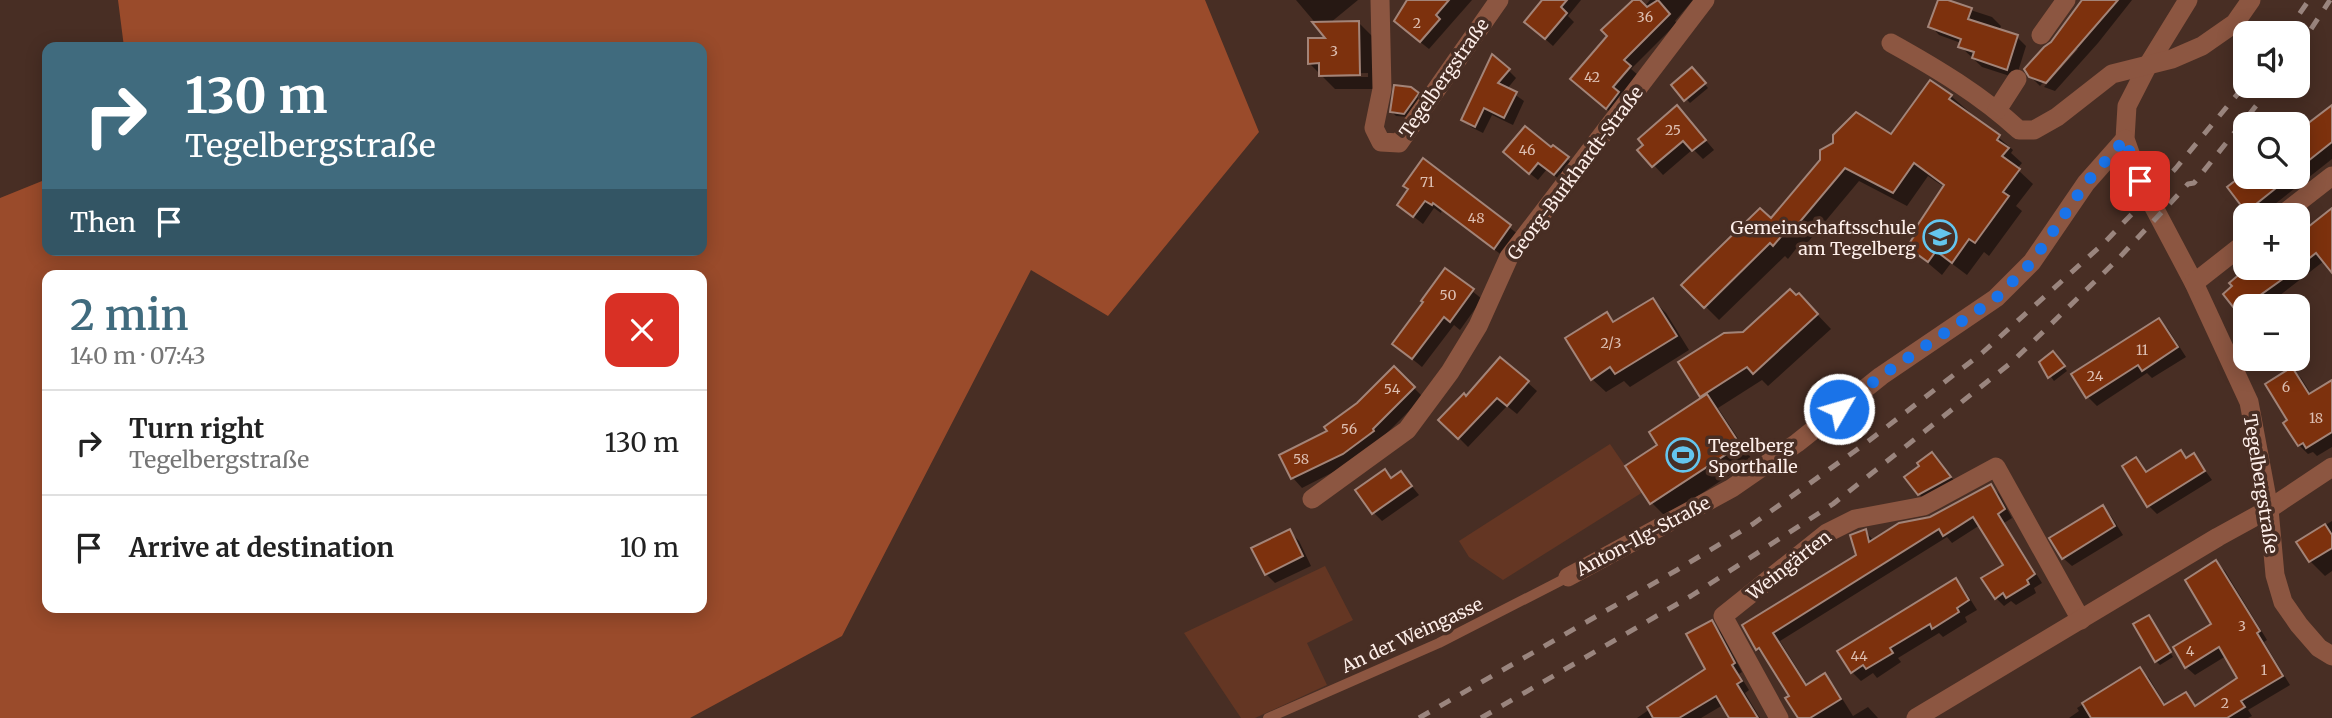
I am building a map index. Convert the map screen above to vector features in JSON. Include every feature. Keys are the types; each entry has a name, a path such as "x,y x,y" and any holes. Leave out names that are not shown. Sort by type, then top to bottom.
{"street":[{"name":"Tegelbergstraße","path":"1380,0 1382,89 1374,128 1381,142 1399,143 1499,0"},
{"name":"Georg-Burkhardt-Straße","path":"1312,499 1407,430 1450,372 1478,326 1509,257 1705,0"},
{"path":"2042,35 2066,0"},
{"name":"Tegelbergstraße","path":"2188,0 2148,65 2127,106 2125,139 2140,181 2194,283 2249,402 2269,509 2274,575 2283,602 2319,648 2332,656"},
{"path":"1891,43 1936,68 1997,110 2019,130 2034,130 2057,117 2112,74 2172,60 2202,46 2235,23 2251,0"},
{"path":"1997,110 2017,79"},
{"name":"Anton-Ilg-Straße","path":"1568,577 1732,488 1797,443 1881,376 1996,298 2032,262 2086,183 2125,139"},
{"path":"2297,203 2332,176"},
{"path":"2194,283 2233,252"},
{"name":"Weingärten","path":"1779,718 1723,616 1826,533 1855,519 1924,506 1996,467 2081,620"},
{"path":"1916,718 2269,509 2332,467"}],"lane":[{"name":"An der Weingasse","path":"1268,718 1439,643 1568,577"}],"shaded area":[{"path":"118,0 1205,0 1259,132 1108,316 1031,270 842,636 690,718 0,718 0,198 42,181 42,256 707,256 707,42 123,42"},
{"path":"1610,444 1643,492 1503,580 1469,557 1459,541"},
{"path":"1325,566 1353,620 1307,643 1327,685 1255,718 1241,718 1184,633"}],"building":[{"path":"1407,0 1449,0 1436,15 1440,19 1420,42 1394,21"},
{"path":"1542,0 1567,0 1561,7 1567,13 1545,39 1524,22"},
{"path":"1633,0 1640,0 1647,7 1658,0 1670,14 1624,60 1631,66 1613,87 1619,92 1606,109 1570,79 1607,36 1601,30"},
{"path":"1938,0 1948,0 1972,8 1968,19 2018,35 2007,70 1972,58 1974,52 1958,47 1961,39 1928,27"},
{"path":"2082,0 2118,0 2046,83 2029,77 2024,69 2051,42"},
{"path":"1359,21 1360,75 1319,76 1319,63 1308,64 1308,38 1325,38 1312,22"},
{"path":"1492,54 1510,69 1498,83 1517,92 1504,118 1484,108 1475,127 1461,120"},
{"path":"1692,67 1706,83 1684,101 1671,85"},
{"path":"1930,80 1952,95 1949,99 2000,135 1997,140 2009,148 2002,156 2020,169 2003,192 2009,196 1975,243 1969,239 1952,263 1936,251 1928,262 1907,247 1914,236 1911,235 1944,185 1914,163 1893,193 1845,168 1788,236 1784,233 1773,246 1770,243 1704,308 1681,285 1760,208 1771,218 1820,160 1820,150 1833,143 1833,135 1856,112 1891,134"},
{"path":"1394,85 1411,87 1419,93 1404,114 1390,112"},
{"path":"1677,105 1706,140 1692,151 1683,141 1652,167 1637,150 1643,145 1638,139"},
{"path":"2332,105 2332,142 2310,159 2310,122"},
{"path":"1525,126 1551,147 1553,145 1569,157 1554,175 1538,163 1529,174 1503,152"},
{"path":"1423,158 1511,225 1494,249 1433,203 1432,205 1425,201 1413,217 1397,205 1408,189 1403,186"},
{"path":"2233,182 2233,189 2275,189 2257,203 2239,203 2227,187"},
{"path":"2332,208 2332,273 2316,253 2310,258 2310,225"},
{"path":"1445,268 1474,289 1450,322 1444,317 1412,359 1392,344"},
{"path":"2233,280 2281,280 2262,294 2233,294 2233,307 2223,294 2232,286 2229,283"},
{"path":"1790,289 1796,295 1799,293 1818,314 1753,374 1747,367 1700,397 1678,362 1724,333 1743,332"},
{"path":"1653,298 1677,336 1615,374 1610,367 1591,380 1565,338 1607,312 1613,322"},
{"path":"2159,318 2178,347 2142,371 2138,365 2086,398 2071,374"},
{"path":"2053,351 2065,366 2048,378 2039,362"},
{"path":"1500,357 1529,381 1507,406 1497,398 1458,439 1438,420 1464,393 1466,396"},
{"path":"1394,366 1415,387 1374,431 1343,454 1291,479 1279,455 1327,431 1324,427 1357,403"},
{"path":"2286,371 2295,371 2309,394 2332,380 2332,432 2306,448 2303,443 2298,446 2283,423 2287,420 2265,384"},
{"name":"Tegelberg Sporthalle","path":"1707,394 1739,443 1650,504 1625,466 1657,445 1649,432"},
{"path":"2181,450 2186,458 2194,453 2205,471 2147,507 2122,466 2136,457 2146,472"},
{"path":"1932,452 1951,477 1918,495 1904,477"},
{"path":"1385,469 1391,478 1401,471 1412,486 1372,514 1355,490"},
{"path":"1991,484 2005,509 1998,514 2035,574 2027,580 2029,584 2006,598 2003,593 1995,599 1981,578 2003,565 1973,517 1943,536 1939,529 1773,633 1806,685 1825,673 1841,699 1810,718 1798,718 1785,698 1789,696 1759,648 1756,650 1742,625 1856,555 1850,535 1866,529 1869,542 1899,523 1930,517"},
{"path":"2103,505 2115,526 2062,559 2049,538"},
{"path":"2325,524 2332,535 2332,548 2309,562 2296,542"},
{"path":"1290,529 1303,556 1265,575 1251,548"},
{"path":"2216,560 2260,631 2257,633 2283,676 2241,701 2245,707 2227,718 2091,718 2082,703 2140,667 2164,705 2186,692 2195,706 2237,678 2219,647 2185,668 2173,647 2211,624 2185,580"},
{"path":"1956,578 1969,600 1957,608 1959,612 1932,629 1930,624 1890,648 1893,653 1866,669 1863,665 1851,673 1837,651"},
{"path":"2149,615 2171,652 2155,662 2133,624"},
{"path":"1712,620 1735,663 1732,665 1742,681 1737,684 1758,718 1729,718 1716,696 1679,718 1653,718 1647,707 1705,669 1686,634"}],"railway":[{"path":"2294,21 2309,0"},
{"path":"2310,31 2330,0"},
{"path":"1419,718 1753,524 1866,443 1982,353 2104,243 2176,168 2234,98"},
{"path":"1481,718 1691,596 1833,504 2012,362 2118,259 2188,184 2194,183 2262,98"}],"place":[{"name":"Gemeinschaftsschule am Tegelberg","path":"1940,237"},
{"name":"Tegelberg Sporthalle","path":"1683,455"}],"route":[{"path":"1839,409 1881,376 1996,298 2032,262 2086,183 2125,139 2140,181"}]}
